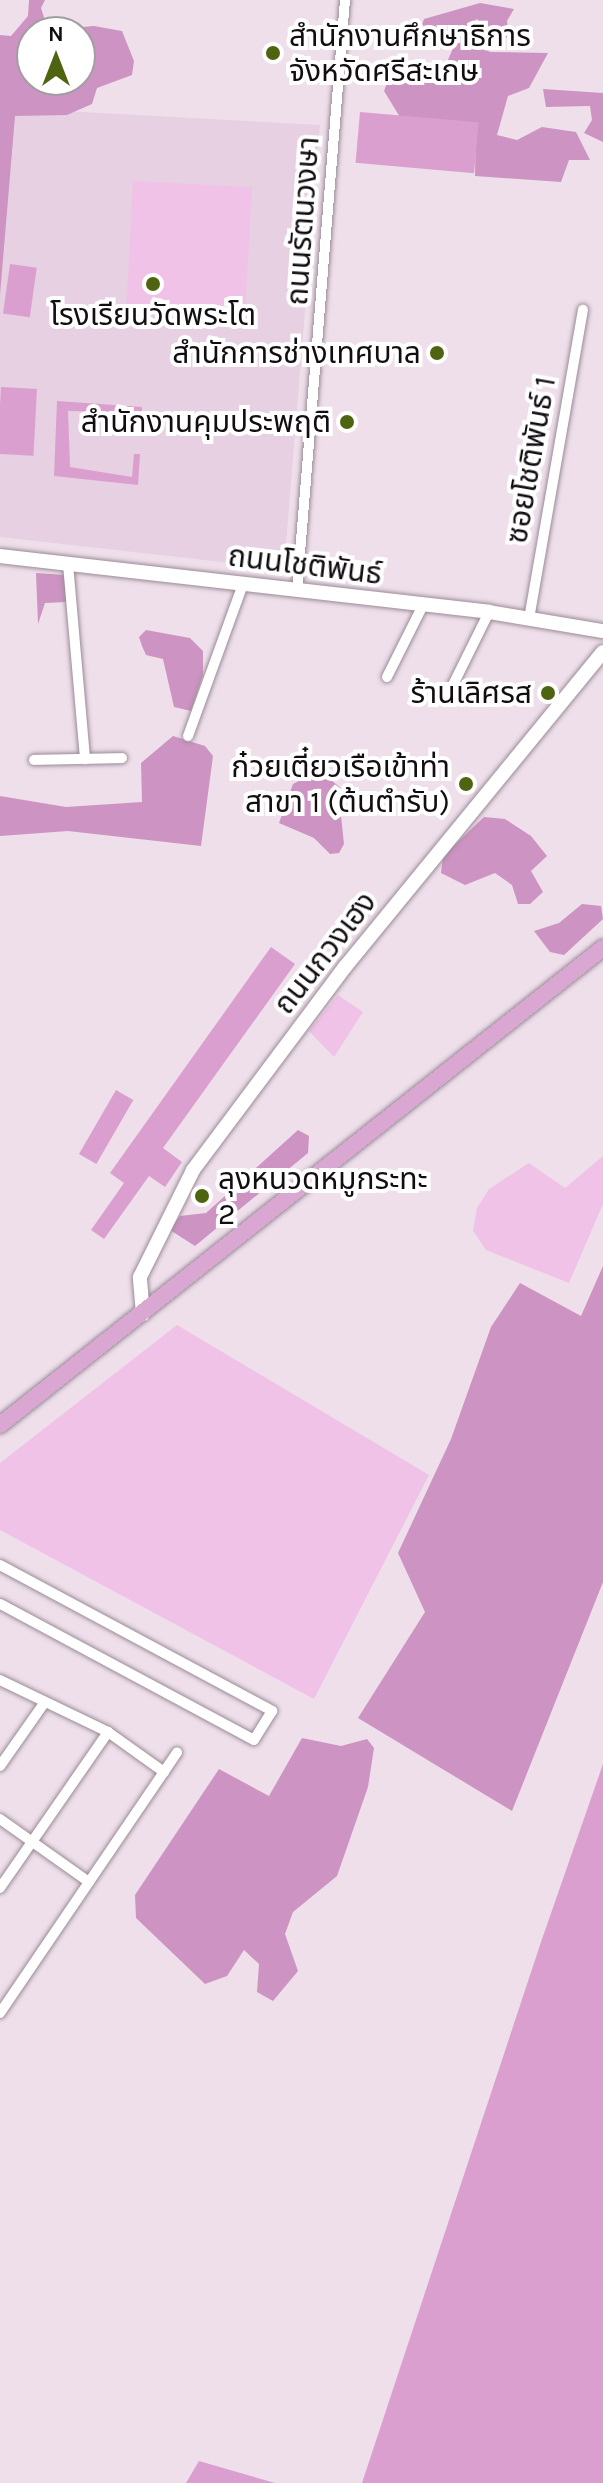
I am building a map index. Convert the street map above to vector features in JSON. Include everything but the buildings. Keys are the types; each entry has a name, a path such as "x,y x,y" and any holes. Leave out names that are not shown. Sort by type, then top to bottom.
{"main road":[{"path":"0,1425 603,948"}],"street":[{"name":"ถนนรัตนวงษา","path":"297,590 345,0"},
{"name":"ซอยโชติพันธ์ 1","path":"529,619 564,399 583,310"},
{"name":"ถนนโชติพันธ์","path":"0,556 489,612 603,631"},
{"path":"68,564 85,759"},
{"path":"188,736 243,584"},
{"path":"387,677 423,605"},
{"path":"448,695 489,612"},
{"name":"ถนนกวงเฮง","path":"143,1314 140,1277 193,1170 345,967 603,652"},
{"path":"34,760 122,758"},
{"path":"0,1565 272,1711 254,1740 0,1604"},
{"path":"0,1680 108,1732 164,1772"},
{"path":"0,1766 45,1702"},
{"path":"0,1888 108,1732"},
{"path":"2,2005 177,1753"},
{"path":"0,1819 89,1882"}],"shaded area":[{"path":"29,0 45,0 41,8 44,16 28,16"},
{"path":"480,3 514,9 507,21 509,38 489,34 477,19 465,28 471,46 491,52 548,53 529,88 508,96 497,135 517,140 542,127 576,132 590,160 569,160 561,182 475,176 476,125 403,122 384,91 395,62 405,61 429,79 441,76 454,46 418,36 424,19"},
{"path":"96,26 122,31 134,61 132,75 97,88 96,91"},
{"path":"16,30 16,96 94,96 92,104 67,115 15,116 0,295 0,35 11,36"},
{"path":"543,89 603,93 603,142 584,133 592,120 590,106 546,107"},
{"name":"โรงเรียนวัดพระโต","path":"9,108 320,125 284,569 0,537 0,212"},
{"path":"360,112 479,122 474,173 356,163"},
{"path":"133,181 252,187 245,314 126,308"},
{"path":"10,264 37,268 30,317 3,314"},
{"path":"1,387 37,389 33,456 0,454"},
{"path":"57,401 142,407 142,436 136,436 129,412 68,411 70,467 132,477 134,454 140,454 138,485 54,476"},
{"path":"36,573 66,575 67,602 45,603 38,624"},
{"path":"146,630 190,638 203,651 203,675 191,711 174,707 163,659 146,655 142,646 139,637"},
{"path":"173,736 205,746 213,756 201,846 68,831 0,836 0,796 66,807 142,802 141,763"},
{"path":"310,775 331,780 348,794 340,806 344,844 339,853 330,854 314,838 279,823 293,784"},
{"path":"484,817 505,819 531,836 547,856 531,871 543,892 530,904 518,904 512,885 495,873 465,885 441,873 443,856"},
{"path":"582,904 601,906 603,919 564,955 550,952 534,931 559,923"},
{"path":"271,947 295,964 163,1148 182,1162 165,1187 149,1176 104,1239 91,1230 124,1183 110,1173"},
{"path":"338,995 363,1012 334,1057 309,1031"},
{"path":"116,1090 133,1100 96,1164 79,1154"},
{"path":"298,1130 309,1136 308,1153 195,1246 170,1230 180,1216 206,1213"},
{"path":"603,1156 603,1204 569,1283 486,1250 473,1231 477,1208 489,1189 529,1163 565,1188"},
{"path":"603,1266 603,1582 512,1811 358,1718 425,1612 398,1553 451,1439 491,1327 520,1283 581,1316"},
{"path":"177,1325 429,1475 314,1699 0,1530 0,1463"},
{"path":"302,1738 341,1746 367,1739 374,1748 368,1787 337,1876 293,1912 285,1934 298,1971 273,2001 257,1992 259,1964 244,1950 227,1976 205,1984 136,1918 135,1895 219,1769 269,1796"},
{"path":"603,1764 603,2483 362,2483 541,1942"},
{"path":"199,2461 275,2483 186,2483"}],"place":[{"name":"สำนักงานศึกษาธิการ จังหวัดศรีสะเกษ","path":"273,53"},
{"name":"โรงเรียนวัดพระโต","path":"153,284"},
{"name":"สำนักการช่างเทศบาล","path":"437,353"},
{"name":"สำนักงานคุมประพฤติ","path":"347,422"},
{"name":"ร้านเลิศรส","path":"548,693"},
{"name":"ก๋วยเตี๋ยวเรือเข้าท่า สาขา 1 (ต้นตำรับ)","path":"466,784"},
{"name":"ลุงหนวดหมูกระทะ 2","path":"202,1196"}]}
